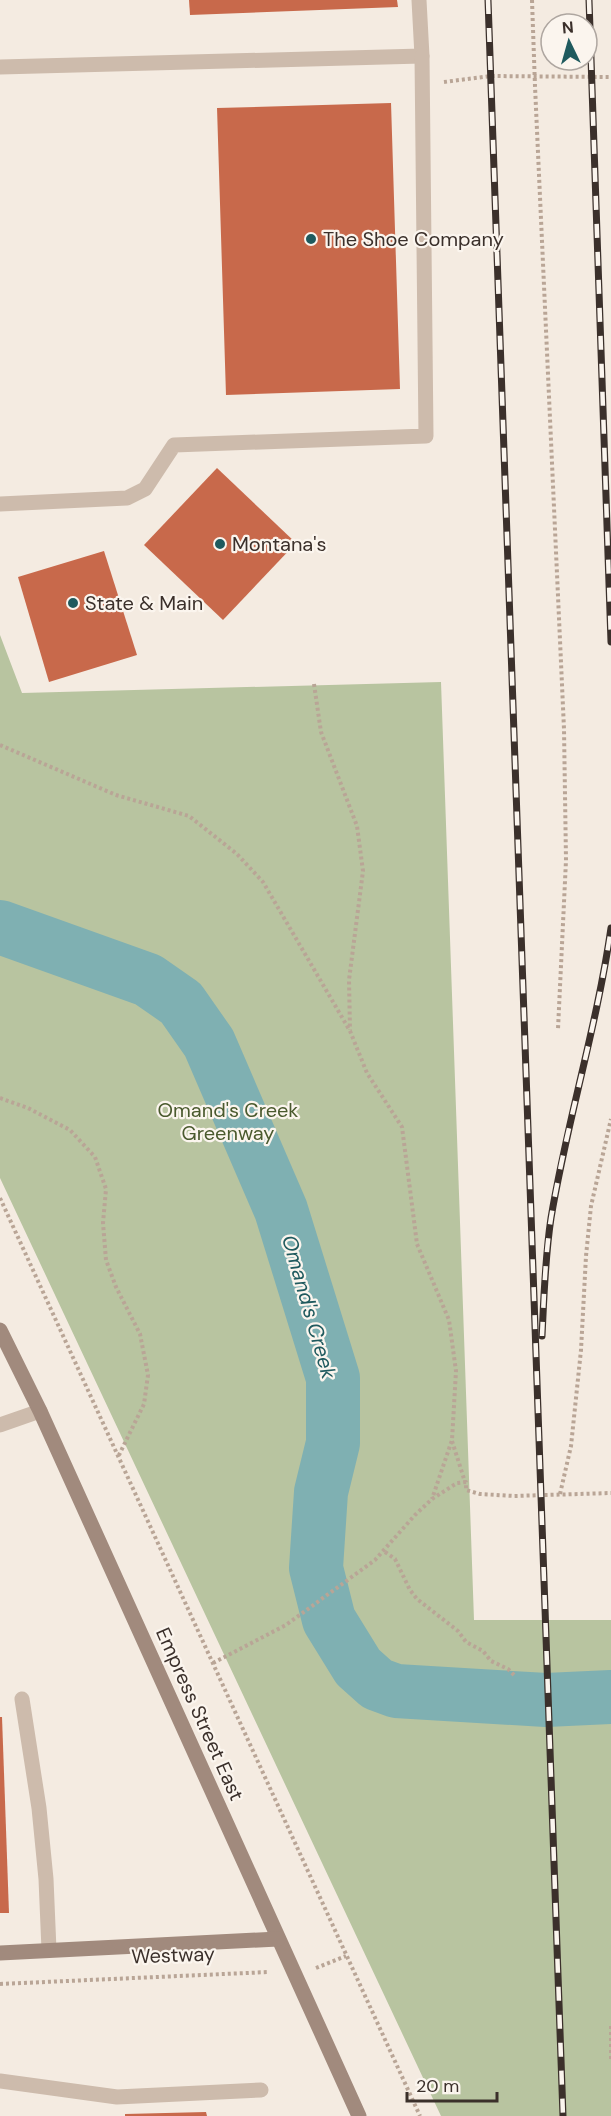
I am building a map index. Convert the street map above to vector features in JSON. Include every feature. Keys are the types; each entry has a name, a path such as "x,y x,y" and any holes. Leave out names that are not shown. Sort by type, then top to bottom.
{"main road":[{"name":"Empress Street East","path":"0,1330 40,1411 359,2116"},
{"name":"Westway","path":"0,1953 278,1939"}],"lane":[{"path":"0,504 127,498 146,489 174,445 426,436 422,56 419,0"},
{"path":"0,67 422,56"},
{"path":"0,1425 40,1411"},
{"path":"22,1699 39,1808 46,1879 49,1950"},
{"path":"0,2081 117,2097 261,2090"}],"path":[{"path":"532,0 564,729 566,860 558,1029"},
{"path":"422,84 491,76 611,77"},
{"path":"314,684 321,732 357,826 363,871 349,980 350,1031"},
{"path":"0,745 116,795 189,816 237,854 264,882 350,1031 368,1073 402,1127 417,1244 449,1320 456,1371 452,1440 432,1499"},
{"path":"0,1098 28,1108 70,1131 95,1157 106,1189 103,1223 106,1260 116,1287 140,1334 148,1375 144,1404 119,1455"},
{"path":"560,1494 571,1446 581,1350 591,1206 611,1119"},
{"path":"0,1198 420,2116"},
{"path":"452,1440 466,1482 466,1490 480,1494 514,1496 611,1493"},
{"path":"213,1664 286,1625 385,1552 415,1515 432,1499 457,1483 466,1482"},
{"path":"385,1552 395,1559 417,1599 458,1631 466,1642 483,1651 491,1661 508,1669 516,1677"},
{"name":"Westway","path":"0,1984 292,1971 322,1967 346,1956"},
{"path":"611,2026 611,2061"}],"green space":[{"name":"Omand's Creek Greenway","path":"0,635 22,693 441,682 474,1620 611,1620 611,2116 441,2116 0,1178"}],"building":[{"path":"189,0 397,0 398,7 190,15"},
{"path":"391,103 400,389 226,395 217,108"},
{"name":"Montana's","path":"217,468 296,543 223,620 144,545"},
{"name":"State & Main","path":"104,551 137,655 49,682 18,577"},
{"path":"0,1717 2,1717 9,1913 0,1913"},
{"path":"206,2112 207,2116 125,2116 125,2114"}],"waterway":[{"name":"Omand's Creek","path":"0,927 148,980 181,1003 209,1043 281,1210 333,1378 333,1443 321,1492 316,1568 329,1620 358,1667 377,1684 396,1691 546,1700 611,1697"}],"railway":[{"path":"488,0 563,2116"},
{"path":"589,0 611,642"},
{"path":"542,1336 551,1218 598,1001 611,928"}],"place":[{"name":"The Shoe Company","path":"311,239"},
{"name":"Montana's","path":"220,544"},
{"name":"State & Main","path":"73,603"}]}
